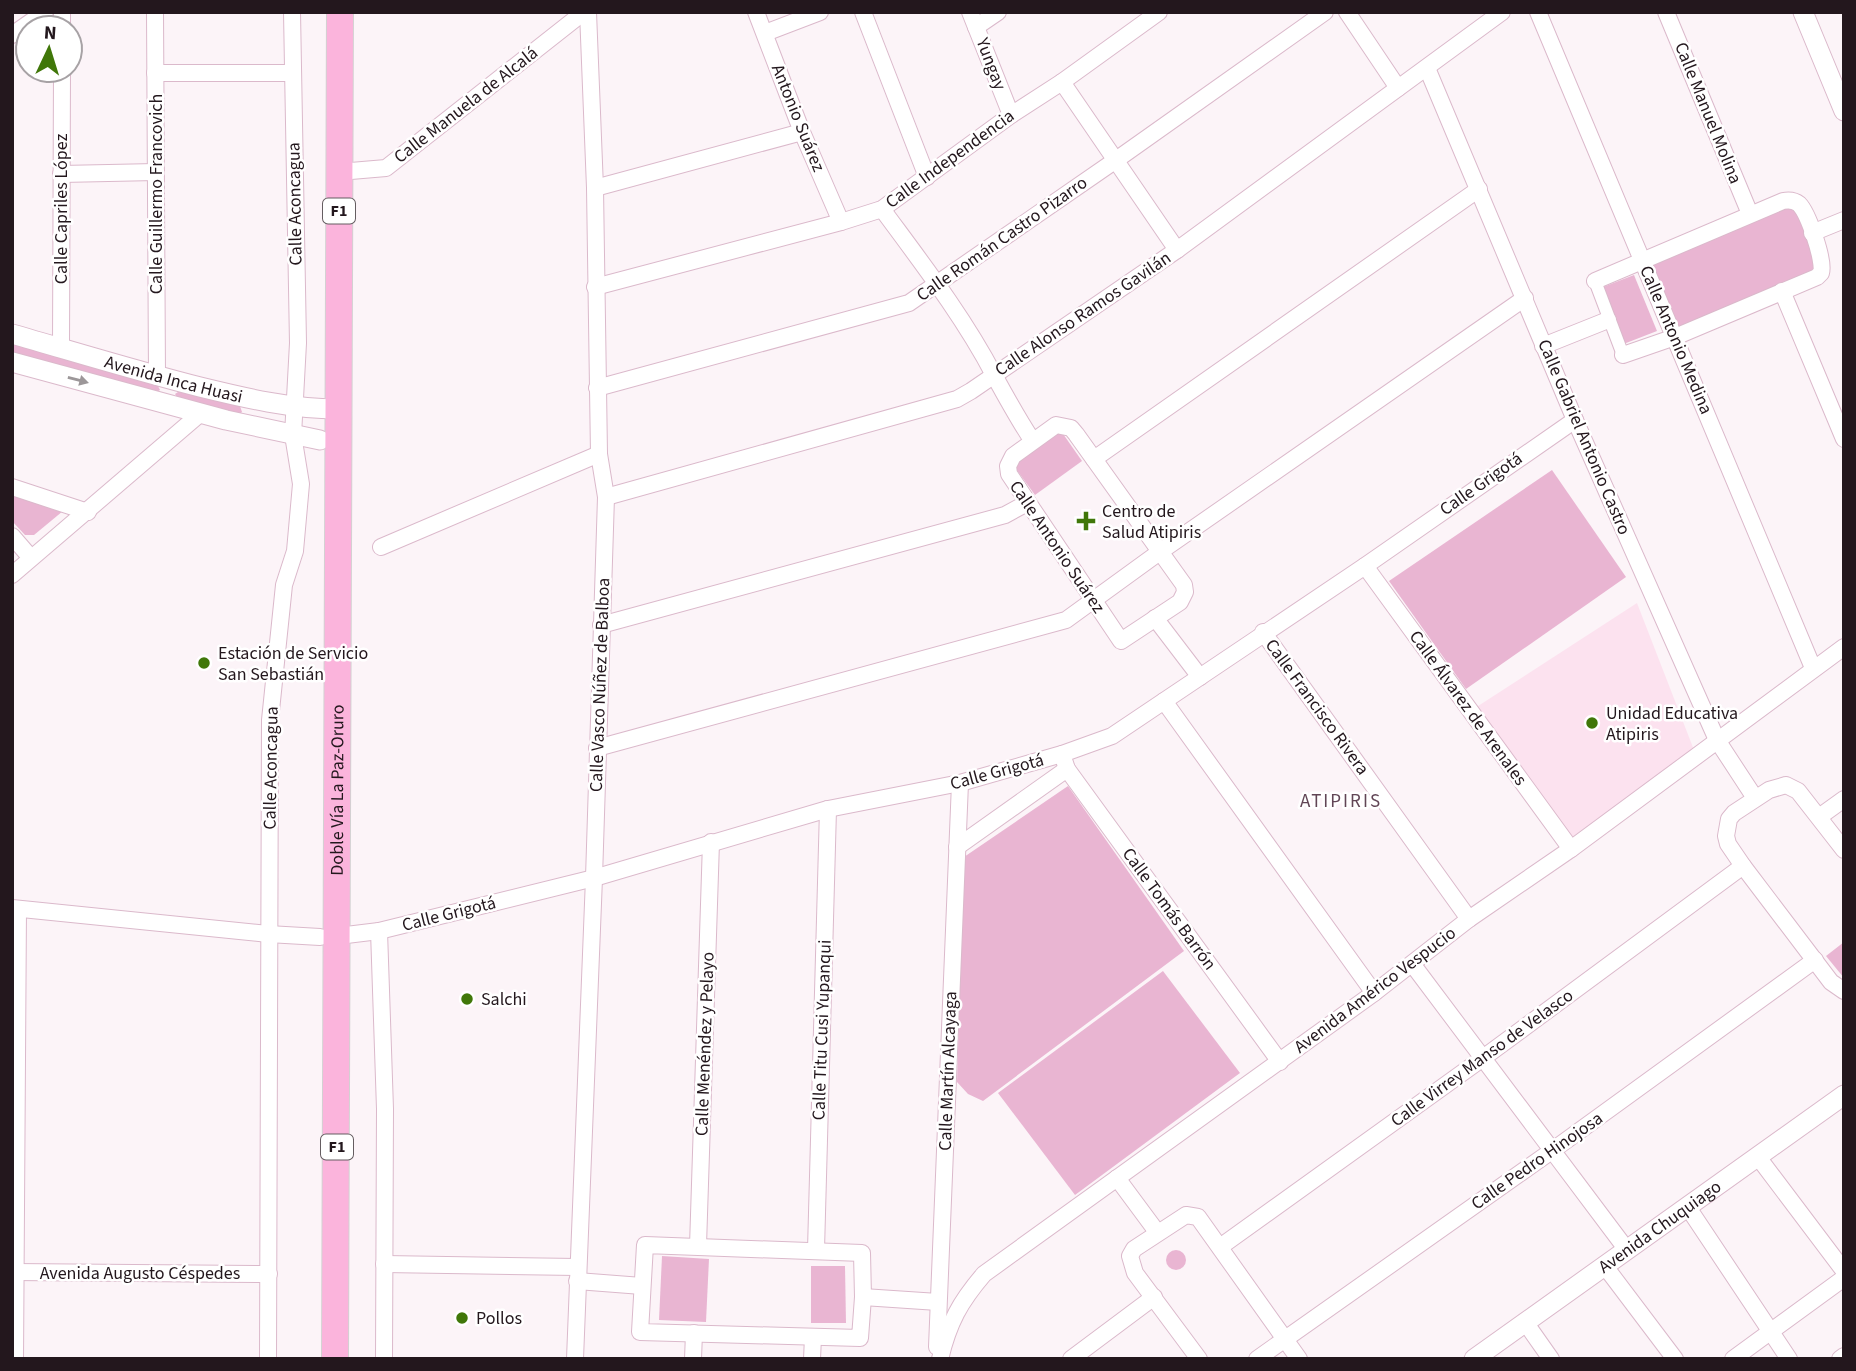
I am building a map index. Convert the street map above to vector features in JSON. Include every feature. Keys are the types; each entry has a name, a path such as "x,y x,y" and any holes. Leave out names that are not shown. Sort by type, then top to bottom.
{"highway":[{"name":"Doble Vía La Paz-Oruro","path":"319,1359 329,937 317,408 322,12"},
{"name":"Doble Vía La Paz-Oruro","path":"335,1359 320,439 317,408 339,172 340,12"}],"street":[{"path":"12,35 46,12"},
{"name":"Calle Guillermo Francovich","path":"155,12 156,172 166,379"},
{"name":"Calle Aconcagua","path":"268,1359 270,720 284,584 295,551 301,484 293,435 317,408 298,343 292,12"},
{"name":"Calle Manuela de Alcalá","path":"339,172 386,168 586,12"},
{"name":"Calle Vasco Núñez de Balboa","path":"575,1359 606,497 599,454 595,188 586,12"},
{"name":"Antonio Suárez","path":"756,12 802,132 841,222"},
{"path":"765,33 820,12"},
{"path":"863,12 927,177"},
{"path":"973,20 998,12"},
{"name":"Calle Independencia","path":"595,287 882,209 1159,12"},
{"name":"Calle Román Castro Pizarro","path":"597,388 909,303 1325,12"},
{"path":"1347,12 1398,88"},
{"name":"Calle Alonso Ramos Gavilán","path":"606,497 957,398 1177,250 1502,12"},
{"name":"Calle Antonio Medina","path":"1538,12 1813,668"},
{"name":"Calle Manuel Molina","path":"1666,12 1750,215"},
{"path":"1803,12 1841,98"},
{"name":"Yungay","path":"973,20 1011,115"},
{"name":"Calle Gabriel Antonio Castro","path":"1427,68 1575,420 1717,740 1755,798"},
{"path":"155,73 293,73"},
{"path":"1062,82 1177,250"},
{"name":"Calle Capriles López","path":"61,348 62,84"},
{"path":"595,188 802,132"},
{"path":"61,174 156,172"},
{"path":"1094,459 1479,189"},
{"path":"1783,201 1795,201 1800,205 1822,260 1821,273 1675,337 1623,355 1595,281 1750,215 1783,201"},
{"path":"882,209 937,284 995,374 1003,394 1032,440 1051,427 1064,425 1070,428 1161,551 1184,585 1185,592 1180,602 1156,618 1200,677"},
{"path":"1812,233 1844,220"},
{"path":"1783,291 1844,439"},
{"path":"597,748 1066,620 1525,298"},
{"path":"1544,346 1608,320"},
{"name":"Avenida Inca Huasi","path":"12,334 166,379 257,400 317,408"},
{"name":"Avenida Inca Huasi","path":"12,362 201,414 320,439"},
{"path":"166,379 169,405"},
{"path":"12,575 201,414"},
{"name":"Calle Grigotá","path":"15,909 268,934 329,937 379,932 594,878 828,809 1065,761 1112,736 1263,632 1365,566 1575,420"},
{"name":"Calle Antonio Suárez","path":"1032,440 1013,456 1008,466 1009,474 1092,601 1121,641 1156,618"},
{"path":"381,547 599,454"},
{"path":"12,488 88,512"},
{"path":"601,625 1005,515 1027,503"},
{"path":"12,536 32,558"},
{"name":"Calle Álvarez de Arenales","path":"1365,566 1571,849"},
{"name":"Calle Francisco Rivera","path":"1263,632 1469,919"},
{"name":"Avenida Américo Vespucio","path":"938,1359 949,1326 963,1299 984,1274 1280,1062 1413,965 1469,919 1571,849 1844,647"},
{"path":"1164,701 1374,993"},
{"path":"957,847 1065,761"},
{"name":"Calle Tomás Barrón","path":"1065,761 1280,1062"},
{"name":"Calle Martín Alcayaga","path":"938,1359 960,783"},
{"path":"1844,850 1792,786 1780,785 1755,798 1734,813 1726,827 1728,844 1743,866 1831,982 1844,991"},
{"path":"1819,817 1844,799"},
{"name":"Calle Titu Cusi Yupanqui","path":"816,1250 828,809"},
{"name":"Calle Menéndez y Pelayo","path":"698,1246 712,842"},
{"name":"Calle Virrey Manso de Velasco","path":"1220,1248 1743,866"},
{"path":"15,909 15,1359"},
{"path":"379,932 385,1085 384,1359"},
{"name":"Calle Pedro Hinojosa","path":"1257,1359 1553,1150 1815,960"},
{"path":"1413,965 1627,1250"},
{"name":"Avenida Chuquiago","path":"1474,1359 1687,1206 1842,1100"},
{"path":"1758,1157 1844,1271"},
{"path":"1117,1178 1157,1233"},
{"path":"1687,1206 1789,1359"},
{"path":"1199,1359 1135,1273 1130,1256 1133,1249 1182,1216 1191,1215 1198,1217 1299,1359"},
{"path":"645,1245 698,1246 862,1253 860,1338 640,1332 645,1245"},
{"path":"384,1264 577,1274 642,1286"},
{"path":"1604,1265 1675,1359"},
{"name":"Avenida Augusto Céspedes","path":"14,1272 269,1274"},
{"path":"1733,1359 1844,1278"},
{"path":"863,1297 939,1302"},
{"path":"1071,1359 1154,1297"},
{"path":"1525,1322 1551,1359"},
{"path":"693,1359 694,1334"},
{"path":"812,1359 813,1337"}],"shaded area":[{"path":"1789,206 1800,218 1808,236 1814,255 1815,271 1678,327 1651,262"},
{"path":"1634,275 1657,331 1621,345 1598,289"},
{"path":"12,341 157,384 160,390 155,393 12,352"},
{"path":"181,390 240,406 242,412 237,416 179,400 175,394"},
{"path":"1061,431 1082,461 1035,495 1013,465"},
{"path":"1552,470 1626,577 1466,689 1389,581"},
{"path":"12,492 63,511 34,535 25,535 12,521"},
{"path":"1637,603 1694,750 1571,838 1475,708"},
{"path":"1068,786 1184,951 983,1101 968,1094 957,1082 964,857"},
{"path":"1844,942 1844,978 1826,956"},
{"path":"1163,971 1240,1073 1075,1195 998,1093"},
{"path":"1176,1250 1183,1253 1186,1260 1183,1267 1176,1270 1169,1267 1166,1260 1169,1253"},
{"path":"662,1256 709,1259 706,1322 659,1320"},
{"path":"811,1266 845,1266 846,1323 811,1323"}],"place":[{"name":"Centro de Salud Atipiris","path":"1086,521"},
{"name":"Estación de Servicio San Sebastián","path":"204,663"},
{"name":"Unidad Educativa Atipiris","path":"1592,723"},
{"name":"Salchi","path":"467,999"},
{"name":"Pollos","path":"462,1318"}],"district":[{"name":"ATIPIRIS","path":"1341,801"}]}
